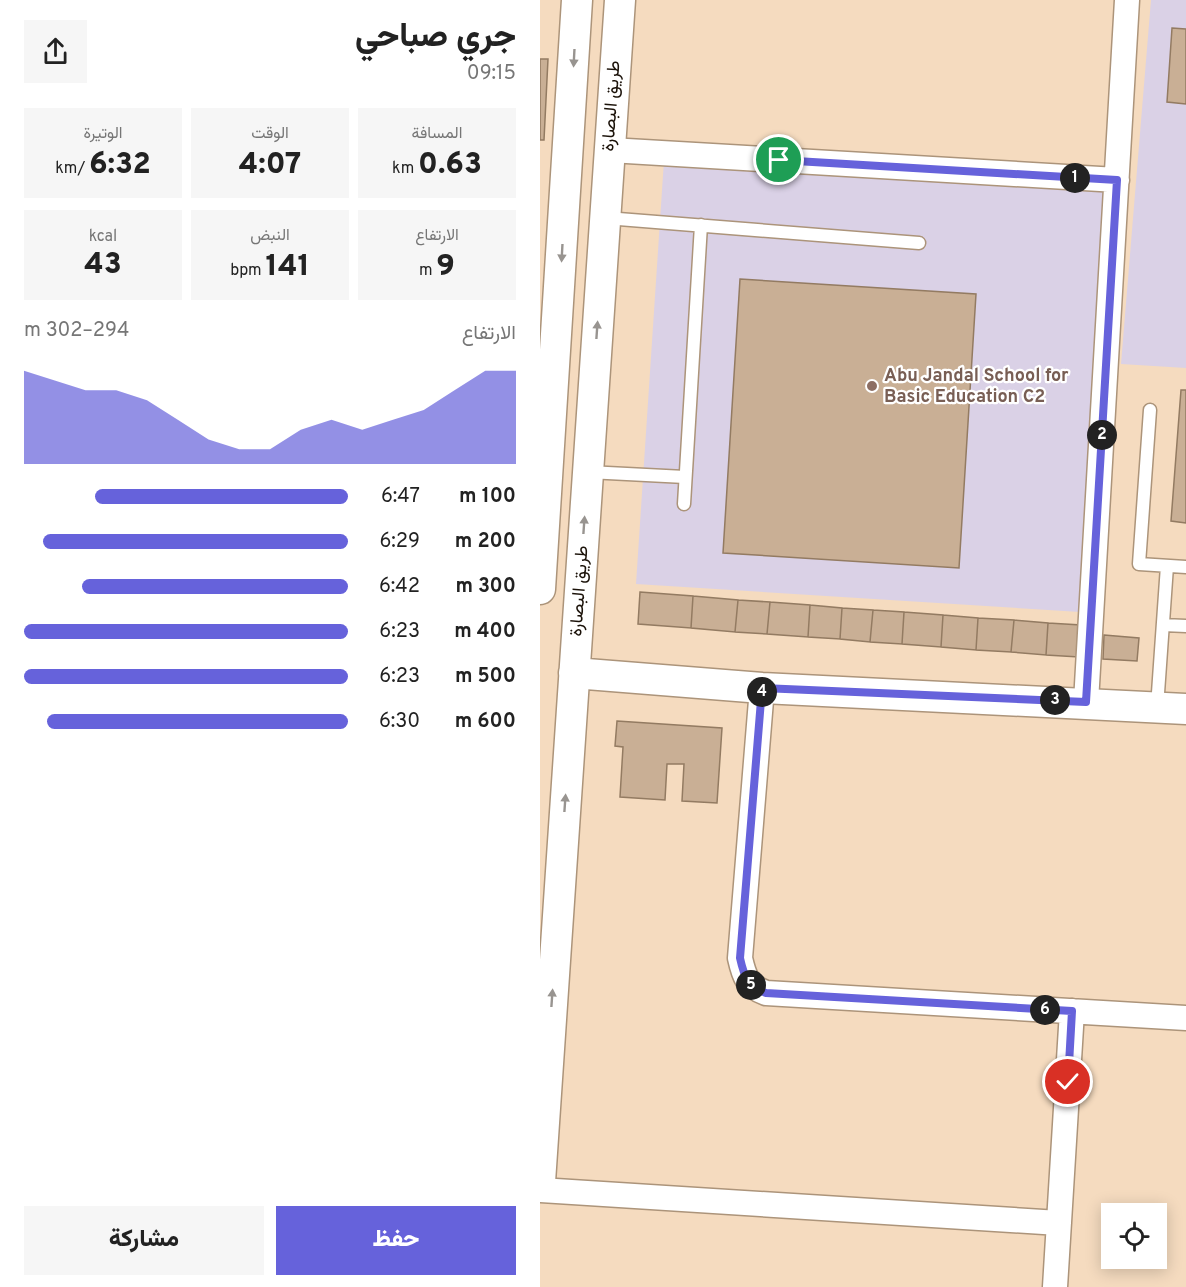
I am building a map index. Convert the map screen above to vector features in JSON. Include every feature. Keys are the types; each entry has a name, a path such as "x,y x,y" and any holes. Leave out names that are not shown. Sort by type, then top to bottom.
{"street":[{"path":"540,589 547,384 578,0"},
{"name":"طريق البصارة","path":"540,1182 620,0"},
{"path":"1086,702 1127,0"},
{"path":"610,150 1117,180"},
{"path":"574,674 762,688 1086,702 1186,709"},
{"path":"762,688 740,958 745,979 755,989 766,993 1186,1018"},
{"path":"1055,1287 1072,1011"},
{"path":"540,1190 1059,1223"}],"lane":[{"path":"605,218 919,243"},
{"path":"684,504 701,225"},
{"path":"1150,410 1139,564 1186,567"},
{"path":"588,472 685,477"},
{"path":"1157,707 1167,566"},
{"path":"1162,625 1186,626"}],"shaded area":[{"path":"1151,0 1186,0 1186,368 1121,364"},
{"name":"Abu Jandal School for Basic Education C2","path":"664,160 1108,189 1080,612 636,584"}],"building":[{"path":"1172,28 1186,29 1186,104 1167,102"},
{"path":"540,59 548,59 544,140 540,140"},
{"path":"740,279 976,294 959,568 723,553"},
{"path":"1181,390 1186,390 1186,523 1171,521"},
{"path":"640,592 693,596 691,628 638,624"},
{"path":"693,596 738,600 735,632 691,628"},
{"path":"738,600 770,602 767,634 735,632"},
{"path":"770,602 810,605 808,637 767,634"},
{"path":"810,605 842,608 840,639 808,637"},
{"path":"842,608 873,610 870,642 840,639"},
{"path":"873,610 904,612 902,644 870,642"},
{"path":"904,612 943,615 941,647 902,644"},
{"path":"943,615 978,618 976,650 941,647"},
{"path":"978,618 1014,620 1011,652 976,650"},
{"path":"1014,620 1048,623 1046,655 1011,652"},
{"path":"1048,623 1081,625 1079,657 1046,655"},
{"path":"1104,635 1139,638 1137,661 1103,659"},
{"path":"617,721 722,728 717,803 682,801 684,764 667,764 665,800 620,797 623,747 615,746"}],"place":[{"name":"Abu Jandal School for Basic Education C2","path":"872,386"}],"route":[{"path":"779,160 1117,180 1086,702 762,688 740,958 745,979 755,989 766,993 1072,1011 1068,1082"}]}
